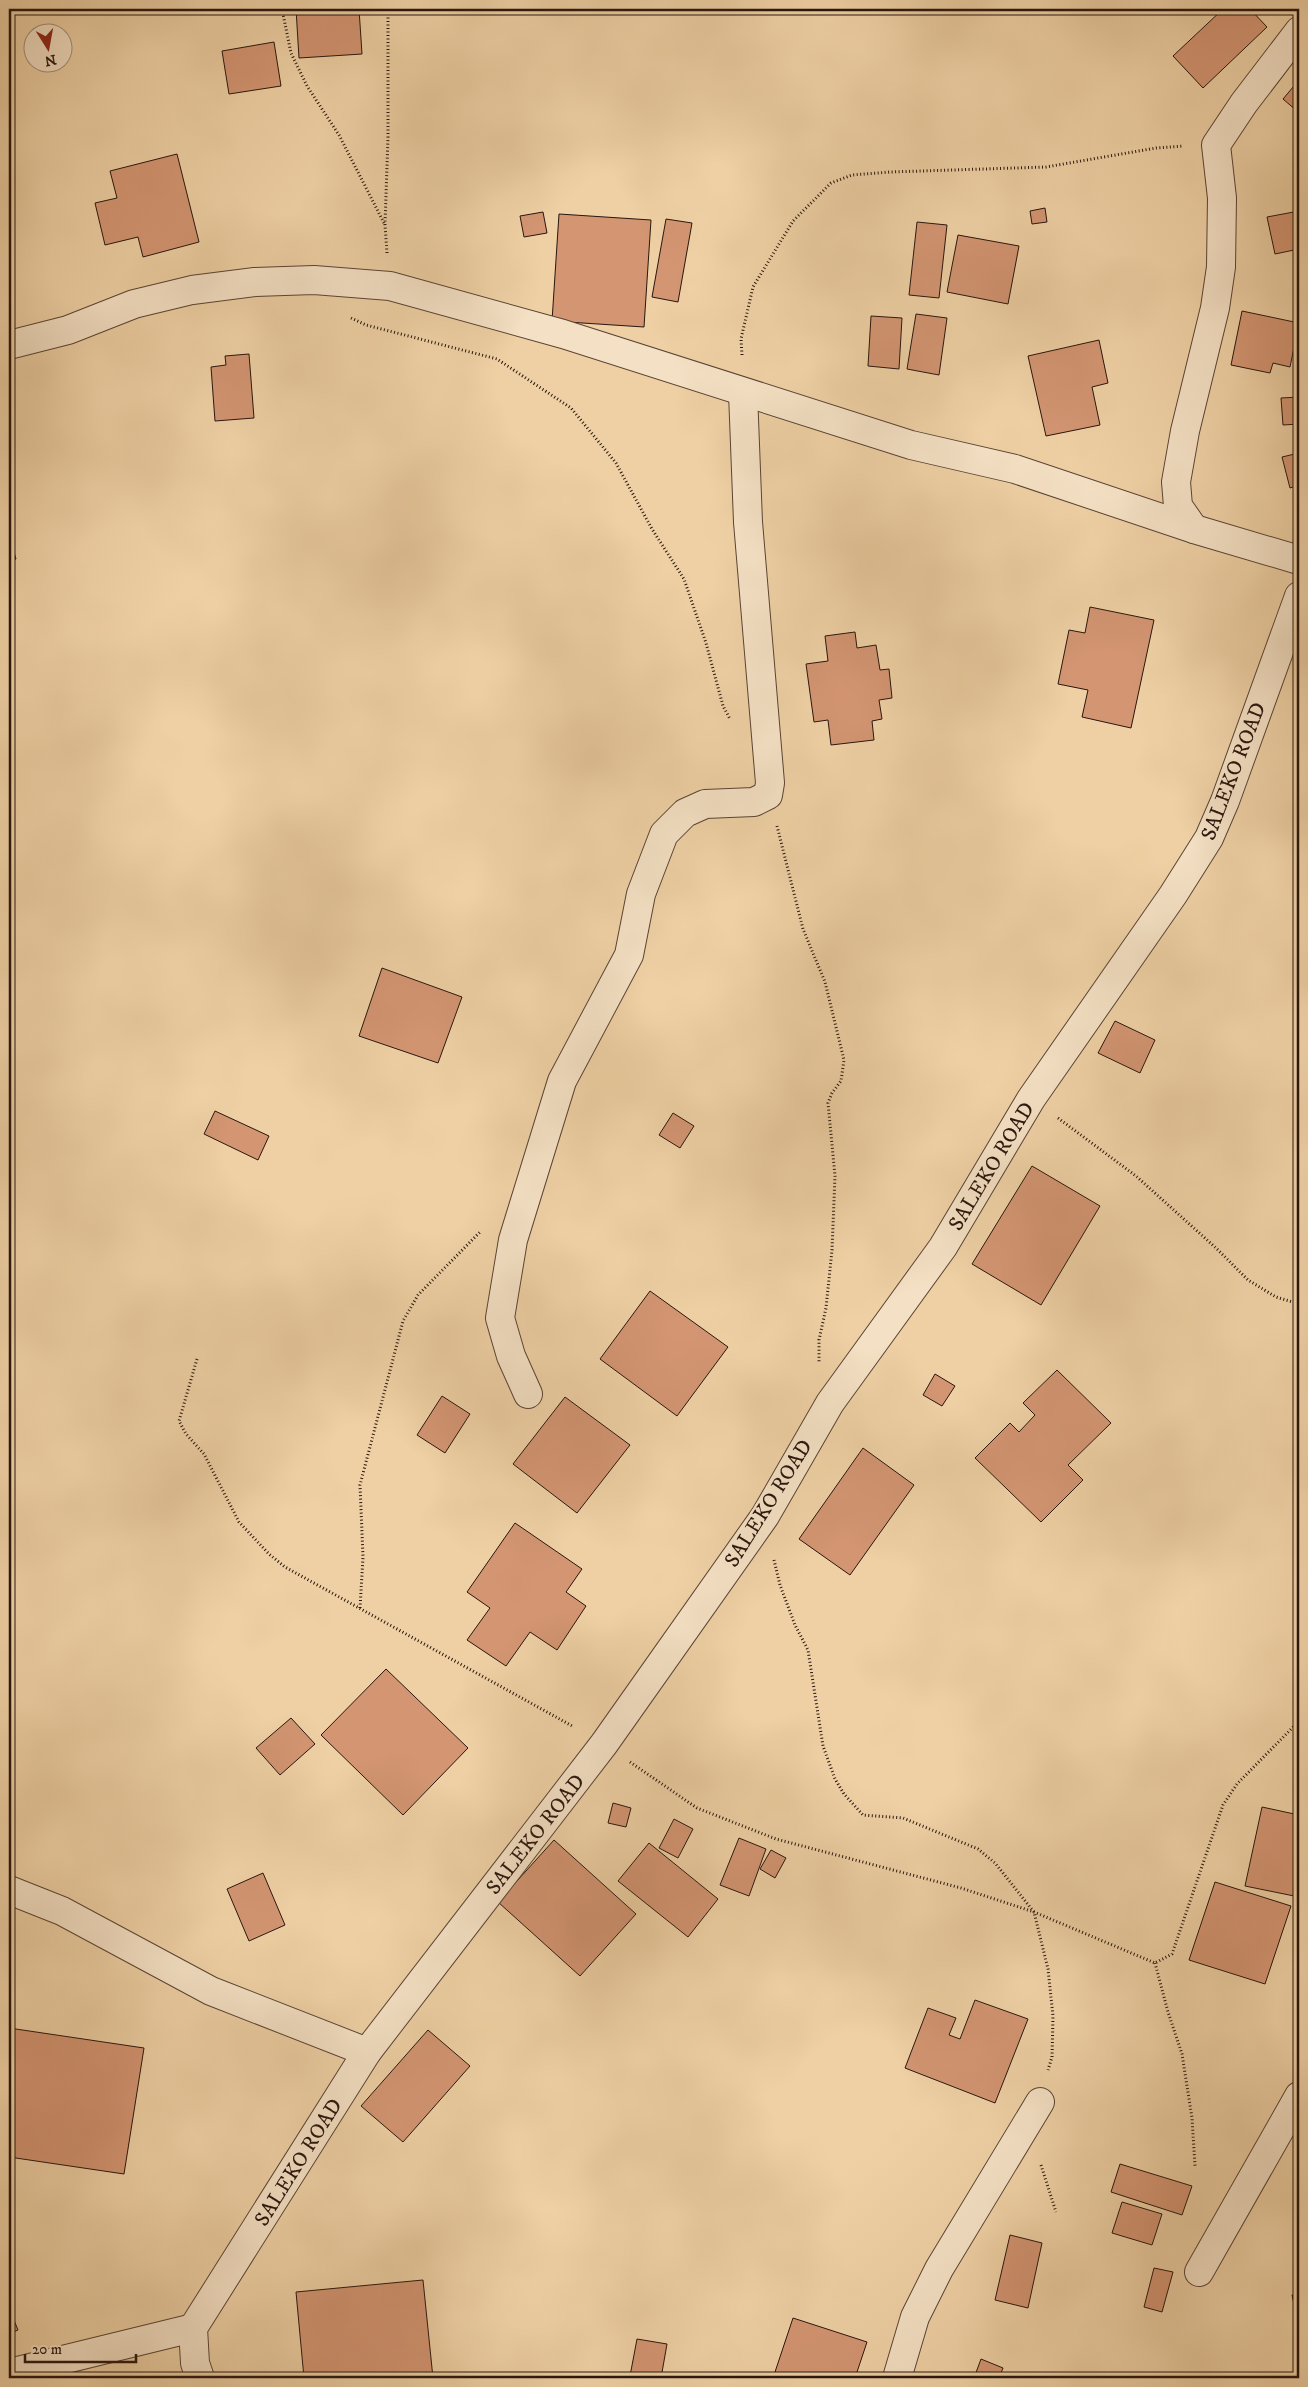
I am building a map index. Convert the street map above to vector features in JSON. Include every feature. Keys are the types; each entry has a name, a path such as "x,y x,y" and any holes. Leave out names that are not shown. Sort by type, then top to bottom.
{"street":[{"path":"1194,529 1178,506 1176,482 1184,431 1215,308 1221,267 1222,198 1216,145 1244,102 1299,31"},
{"path":"9,345 68,330 134,304 192,290 255,282 314,280 390,286 563,334 911,445 1016,469 1194,529 1299,560"},
{"path":"528,1394 511,1356 500,1318 513,1240 562,1081 629,955 641,894 664,834 685,813 705,804 754,802 768,795 770,783 748,522 743,392"},
{"name":"SALEKO ROAD","path":"193,2328 367,2052 604,1744 765,1516 830,1403 943,1247 1031,1099 1173,895 1209,838 1225,801 1299,596"},
{"path":"9,1890 62,1911 211,1990 367,2052"},
{"path":"1200,2272 1299,2096"},
{"path":"897,2378 915,2317 939,2269 1040,2102"},
{"path":"9,2373 193,2328 195,2364 200,2378"}],"path":[{"path":"282,9 291,53 306,86 338,135 385,225"},
{"path":"388,9 388,138 385,225 390,286"},
{"path":"743,392 741,339 753,287 793,221 831,183 852,175 1046,167 1156,148 1216,145"},
{"path":"314,280 335,305 352,318 366,325 497,359 571,408 616,463 652,528 684,579 706,643 723,706 731,722"},
{"path":"768,795 803,928 825,982 844,1060 841,1081 832,1092 828,1103 835,1176 832,1250 826,1308 819,1340 818,1358 830,1403"},
{"path":"1031,1099 1136,1176 1216,1248 1248,1280 1276,1297 1299,1304"},
{"path":"360,1608 363,1557 360,1485 403,1321 418,1295 484,1228"},
{"path":"197,1359 181,1407 179,1421 186,1434 204,1454 239,1522 268,1554 285,1567 604,1744 697,1808 776,1839 961,1888 1034,1912 1155,1963"},
{"path":"765,1516 780,1584 795,1625 808,1650 822,1746 835,1779 844,1794 864,1815 903,1818 978,1849 996,1863 1034,1912 1048,1969 1053,2016 1052,2057 1040,2102"},
{"path":"1155,1963 1172,1954 1223,1805 1236,1784 1299,1721"},
{"path":"1155,1963 1182,2054 1192,2118 1194,2166"},
{"path":"1040,2162 1056,2212"}],"building":[{"path":"296,9 359,9 362,54 299,58"},
{"path":"1223,9 1250,9 1267,27 1203,88 1173,56"},
{"path":"274,42 281,86 229,94 222,51"},
{"path":"1299,80 1299,109 1297,111 1283,99"},
{"path":"177,154 199,242 143,257 138,237 105,245 95,203 117,198 110,171"},
{"path":"1045,208 1047,222 1032,224 1030,211"},
{"path":"1299,211 1299,249 1275,254 1267,217"},
{"path":"543,212 547,233 524,237 520,216"},
{"path":"559,214 651,220 644,327 552,321"},
{"path":"666,219 692,223 678,302 652,297"},
{"path":"917,222 947,225 939,298 909,295"},
{"path":"958,235 1019,246 1008,304 947,292"},
{"path":"1242,311 1299,323 1290,367 1273,363 1270,373 1231,365"},
{"path":"916,314 947,318 939,375 907,369"},
{"path":"871,316 902,318 899,369 868,366"},
{"path":"1099,340 1108,383 1092,387 1100,425 1046,436 1028,356"},
{"path":"249,354 254,418 215,421 211,367 226,365 225,356"},
{"path":"1299,397 1299,424 1283,425 1281,398"},
{"path":"1299,453 1299,485 1290,488 1282,457"},
{"path":"9,535 16,559 9,561"},
{"path":"1090,607 1154,620 1131,728 1082,717 1088,690 1058,684 1069,630 1085,633"},
{"path":"855,632 857,648 876,645 880,670 889,669 892,698 879,700 882,719 872,721 874,740 831,745 828,720 814,722 806,664 828,661 825,636"},
{"path":"382,968 462,997 438,1063 359,1036"},
{"path":"1115,1021 1155,1040 1140,1073 1098,1053"},
{"path":"215,1111 269,1136 258,1160 204,1134"},
{"path":"673,1113 694,1126 680,1148 659,1135"},
{"path":"1032,1166 1100,1206 1041,1305 972,1264"},
{"path":"650,1291 728,1347 677,1416 600,1359"},
{"path":"1057,1370 1111,1423 1068,1465 1083,1480 1041,1522 975,1458 1010,1423 1019,1432 1035,1415 1023,1403"},
{"path":"935,1374 955,1386 942,1406 923,1395"},
{"path":"442,1396 470,1414 445,1453 417,1435"},
{"path":"565,1397 630,1445 577,1513 513,1464"},
{"path":"863,1448 914,1485 850,1575 799,1539"},
{"path":"515,1523 582,1569 566,1592 586,1606 557,1650 530,1632 506,1666 467,1640 490,1608 467,1592"},
{"path":"386,1669 468,1748 403,1815 321,1735"},
{"path":"291,1718 315,1744 280,1775 256,1748"},
{"path":"613,1803 631,1808 626,1827 608,1823"},
{"path":"1262,1807 1299,1815 1299,1897 1245,1886"},
{"path":"674,1819 693,1829 678,1858 659,1848"},
{"path":"739,1838 766,1849 749,1896 720,1885"},
{"path":"554,1840 636,1914 580,1976 498,1902"},
{"path":"649,1843 718,1899 688,1937 618,1881"},
{"path":"771,1850 786,1858 775,1878 760,1869"},
{"path":"263,1873 285,1925 249,1941 227,1889"},
{"path":"1215,1882 1291,1906 1265,1984 1189,1960"},
{"path":"975,2000 1028,2019 995,2103 905,2068 928,2008 956,2018 949,2035 960,2039"},
{"path":"9,2028 144,2048 124,2174 9,2157"},
{"path":"428,2030 470,2066 403,2142 361,2106"},
{"path":"1294,2158 1299,2158 1299,2266 1296,2266"},
{"path":"1120,2164 1192,2186 1182,2215 1111,2192"},
{"path":"1122,2202 1162,2214 1152,2245 1112,2233"},
{"path":"1010,2235 1042,2243 1028,2308 995,2300"},
{"path":"1154,2268 1173,2272 1162,2312 1144,2307"},
{"path":"423,2280 433,2378 304,2378 296,2292"},
{"path":"1299,2293 1299,2327 1292,2295"},
{"path":"9,2308 18,2330 9,2334"},
{"path":"793,2318 867,2342 855,2378 773,2378"},
{"path":"637,2339 667,2344 661,2378 630,2376"},
{"path":"981,2359 1003,2368 999,2378 974,2378"}]}
